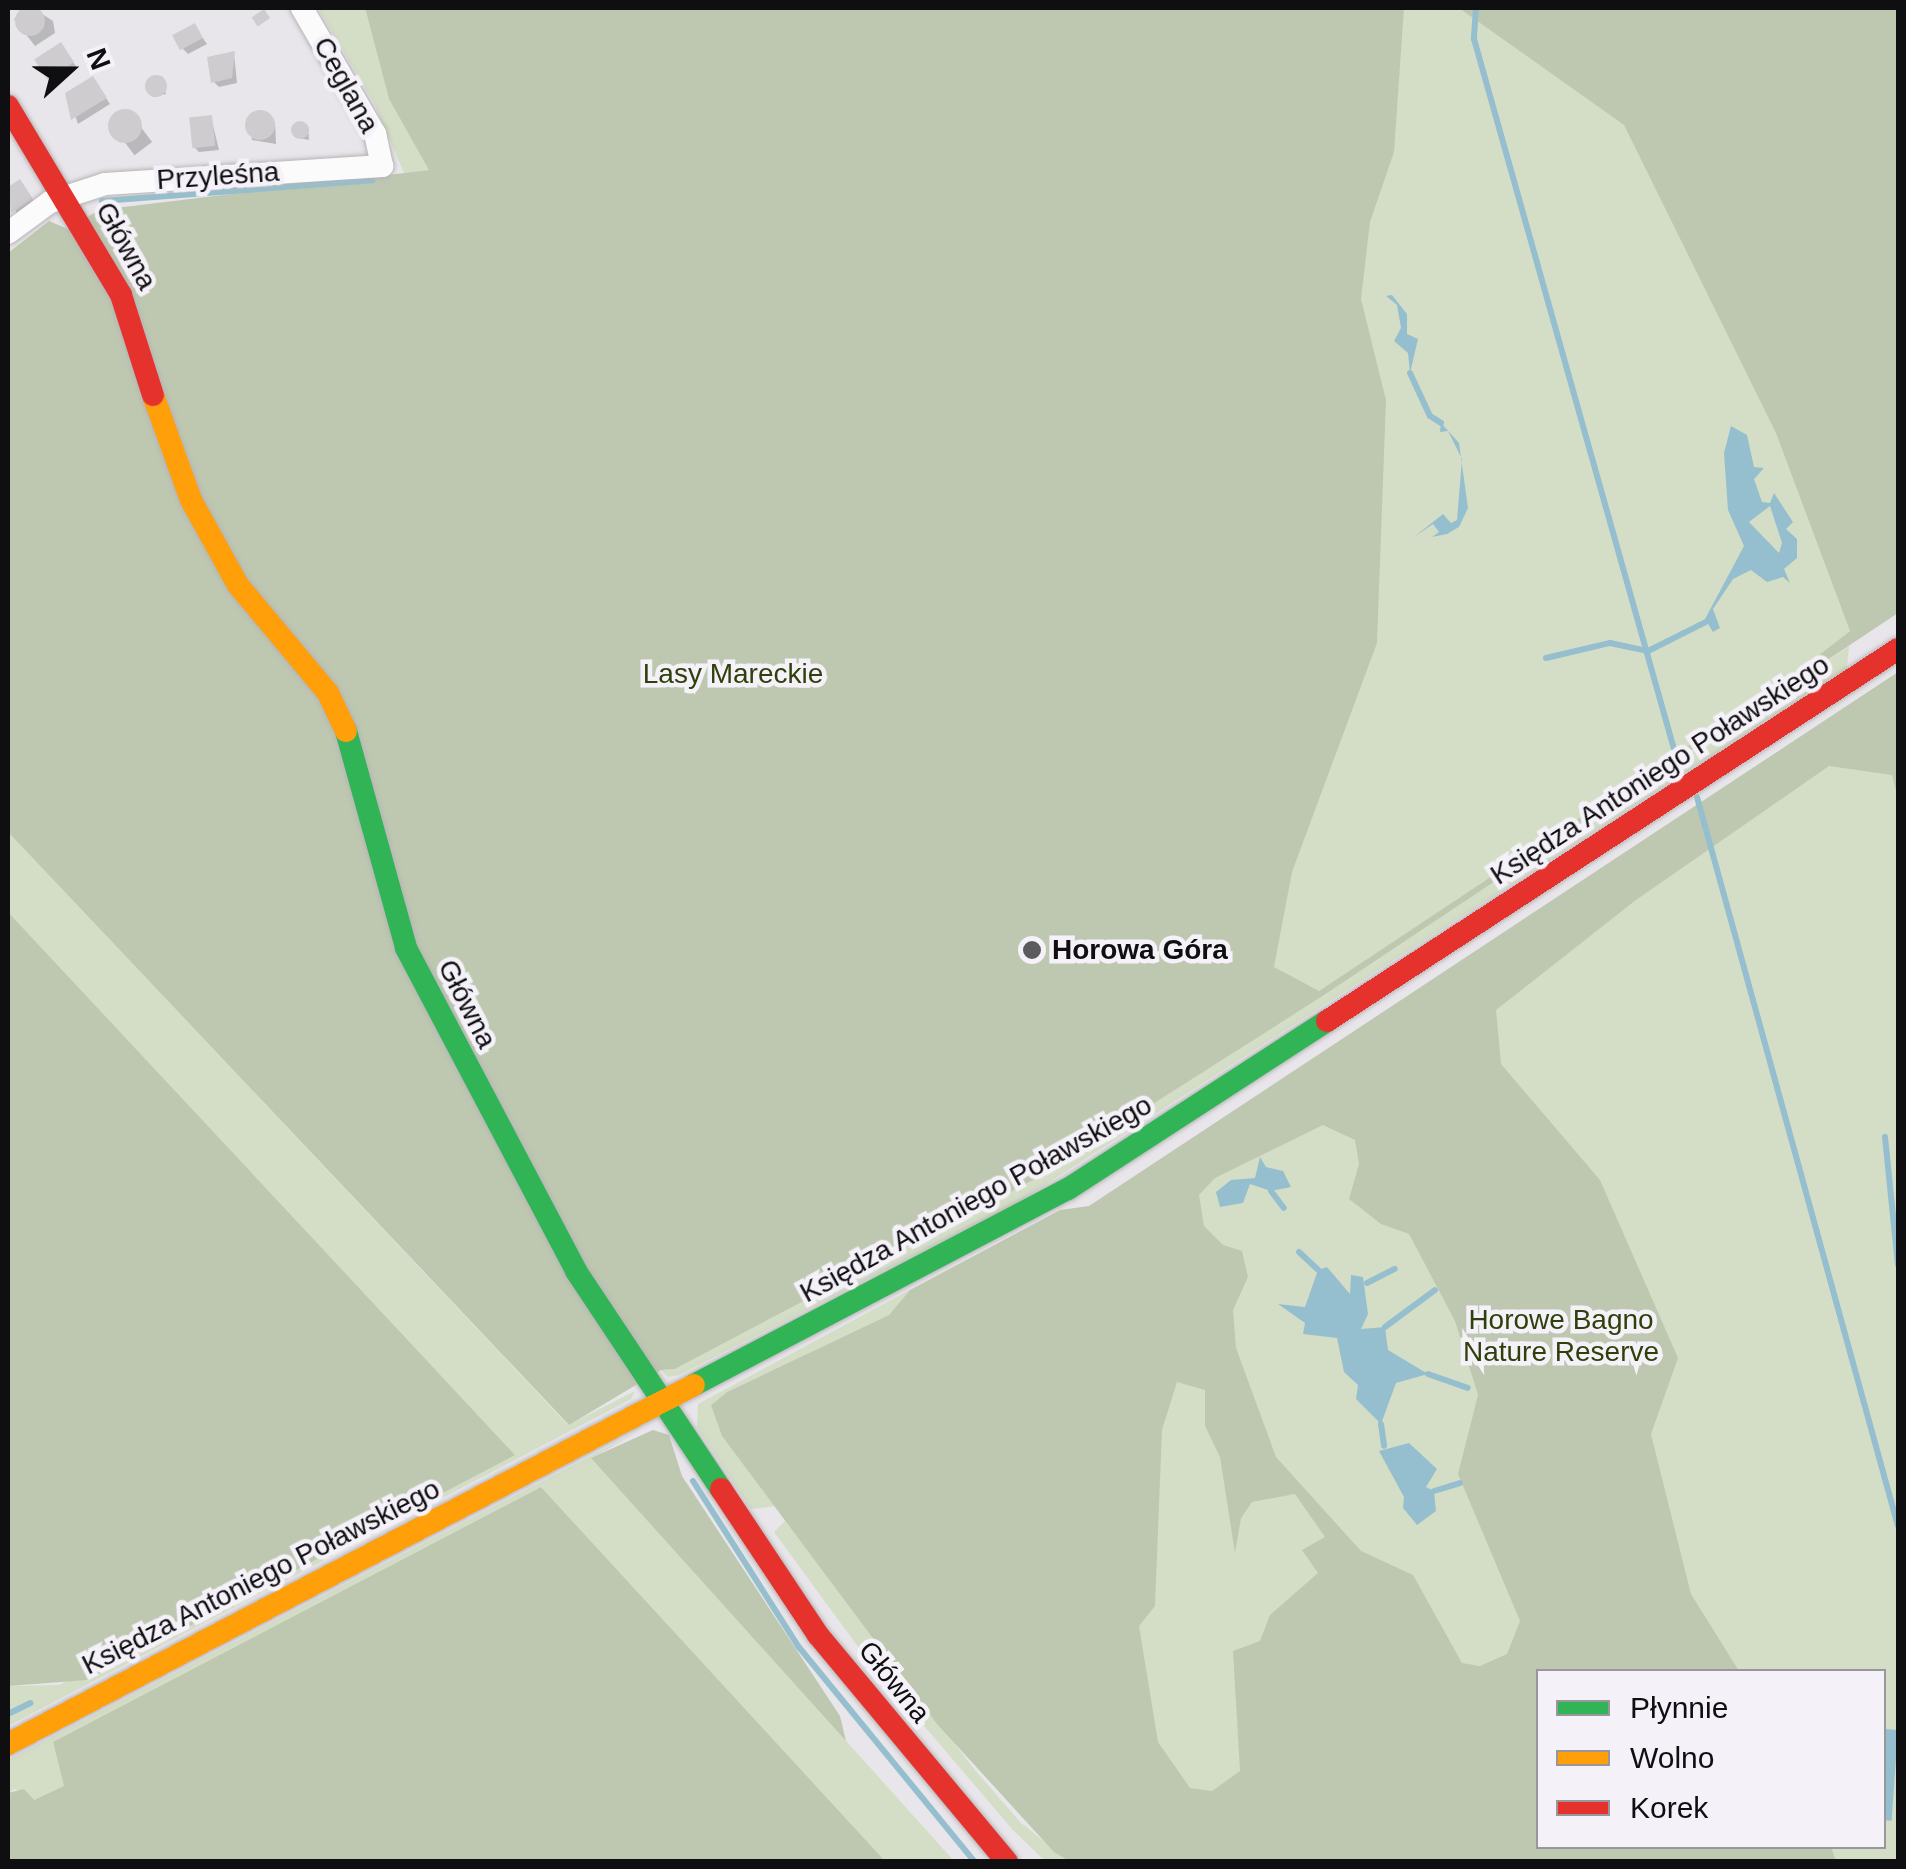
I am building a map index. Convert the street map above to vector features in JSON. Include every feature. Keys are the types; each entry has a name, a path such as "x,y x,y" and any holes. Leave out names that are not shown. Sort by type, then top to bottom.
{"main road":[{"name":"Główna","path":"8,106 134,323 158,423 191,500 238,585 328,693 346,732 406,948 499,1134 576,1271 668,1400 818,1635 1007,1862"},
{"name":"Księdza Antoniego Poławskiego","path":"8,1742 1068,1189 1898,649"}],"street":[{"name":"Ceglana","path":"302,8 375,134 382,166"},
{"name":"Przyleśna","path":"8,233 64,198 105,184 382,166"}],"green space":[{"path":"318,8 365,8 389,99 430,170 404,173 375,105"},
{"name":"Lasy Mareckie","path":"365,8 1404,8 1394,152 1370,222 1361,299 1386,400 1377,643 1292,872 1274,967 1319,991 1784,682 1850,631 1776,433 1624,125 1459,8 1898,8 1898,613 1321,997 1033,1180 675,1369 661,1370 569,1425 8,832 8,253 49,221 68,229 99,210 429,170 389,99"},
{"path":"1337,8 1529,8 1730,204 1850,631 1784,682 1318,992 1274,968"},
{"path":"1849,646 1847,668 1020,1201 679,1375 668,1377 661,1370 675,1369 1033,1180 1664,770 1682,765 1681,759"},
{"path":"1898,672 1898,799 1892,775 1829,766 1636,900 1496,1010 1501,1064 1600,1180 1678,1358 1651,1434 1691,1594 1738,1669 1536,1669 1536,1849 1832,1849 1836,1861 1069,1861 1054,1852 937,1724 722,1436 711,1405 727,1392 889,1315 910,1290 1060,1210 1089,1206","holes":["1323,1125 1355,1140 1359,1164 1349,1199 1381,1224 1409,1234 1455,1321 1478,1395 1458,1474 1520,1621 1507,1654 1480,1666 1462,1663 1413,1575 1361,1551 1276,1457 1236,1348 1233,1310 1248,1277 1242,1251 1223,1245 1204,1226 1199,1195 1215,1178","1177,1382 1205,1390 1205,1426 1220,1457 1235,1553 1241,1518 1252,1502 1295,1494 1325,1537 1302,1550 1318,1573 1270,1615 1260,1641 1233,1651 1240,1771 1212,1791 1190,1788 1158,1742 1139,1626 1155,1606 1162,1430"]},
{"name":"Horowe Bagno Nature Reserve","path":"1898,743 1898,1861 1112,1861 1077,1259 1855,748"},
{"path":"8,832 568,1425 635,1391 631,1399 8,1726 8,1686 59,1685 514,1455 8,912"},
{"path":"8,912 515,1455 87,1680 8,1686"},
{"path":"910,1290 889,1315 727,1392 711,1405 776,1506 751,1509 697,1427 698,1404"},
{"path":"653,1430 669,1435 682,1476 840,1716 846,1741 591,1458"},
{"path":"639,1431 592,1458 954,1861 885,1861 541,1487 53,1743 65,1786 52,1795 34,1800 15,1789 8,1793 8,1760"},
{"path":"541,1487 885,1861 8,1861 8,1793 24,1789 34,1800 64,1786 53,1742"},
{"path":"786,1520 974,1769 1021,1823 1069,1861 1045,1861 1012,1829 867,1659 774,1532"}],"water":[{"path":"1392,295 1407,314 1407,334 1418,339 1410,373 1408,353 1394,341 1401,328 1397,305 1386,296"},
{"path":"1441,423 1459,443 1461,457 1448,431 1440,432"},
{"path":"1731,426 1747,435 1754,467 1764,468 1754,479 1762,502 1770,503 1774,493 1793,522 1786,529 1797,539 1797,558 1784,569 1790,583 1783,577 1767,582 1751,570 1733,579 1713,609 1720,628 1713,632 1705,619 1744,546 1728,510 1724,453","holes":["1770,506 1782,543 1779,553 1749,522"]},
{"path":"1462,463 1468,508 1459,527 1432,537 1439,532 1433,524 1414,537 1443,514 1451,523 1457,520"},
{"path":"1260,1157 1266,1167 1283,1171 1291,1187 1271,1191 1250,1184 1243,1203 1220,1207 1216,1192 1231,1180 1255,1178"},
{"path":"1327,1267 1350,1294 1351,1275 1363,1277 1368,1314 1361,1329 1385,1327 1388,1350 1428,1374 1396,1383 1381,1424 1356,1399 1358,1385 1344,1372 1337,1338 1303,1334 1305,1323 1278,1304 1305,1307 1318,1270"},
{"path":"1409,1443 1437,1469 1426,1487 1434,1491 1436,1511 1417,1525 1403,1508 1404,1497 1379,1451"},
{"path":"1886,1729 1898,1730 1892,1821 1886,1820"}],"building":[{"path":"30,6 41,10 45,21 41,32 30,36 19,32 15,21 19,10"},
{"path":"264,9 270,18 258,27 252,17"},
{"path":"195,23 203,38 180,50 172,35"},
{"path":"61,42 74,62 47,80 34,59"},
{"path":"235,51 232,78 211,83 207,57"},
{"path":"156,75 164,78 164,94 156,97 148,94 145,86 148,78"},
{"path":"93,76 107,98 71,120 65,93"},
{"path":"125,109 137,114 142,126 137,138 125,143 113,138 108,126 113,114"},
{"path":"260,110 271,114 275,125 271,136 260,140 249,136 245,125 249,114"},
{"path":"212,115 215,146 192,148 189,117"},
{"path":"300,121 309,130 300,139 291,130"},
{"path":"20,179 33,199 11,213 8,187"}],"waterway":[{"path":"1476,8 1474,39 1679,767"},
{"path":"102,201 372,180"},
{"path":"1410,373 1430,416 1441,423"},
{"path":"1546,658 1610,643 1648,651 1706,622"},
{"path":"1697,797 1898,1526"},
{"path":"1885,1137 1898,1264"},
{"path":"1271,1191 1284,1208"},
{"path":"1299,1252 1318,1270"},
{"path":"1367,1283 1395,1269"},
{"path":"1385,1327 1435,1290"},
{"path":"1428,1374 1468,1388"},
{"path":"1381,1424 1384,1446"},
{"path":"693,1481 798,1646 975,1862"},
{"path":"1434,1491 1460,1483"},
{"path":"8,1714 31,1703"}],"traffic: fast":[{"path":"346,731 406,948 576,1271 721,1489"},
{"path":"694,1385 1068,1189 1327,1021"}],"traffic: slow":[{"path":"153,395 191,500 238,585 328,693 346,731"},
{"path":"8,1744 694,1385"}],"traffic: jam":[{"path":"8,106 121,295 153,395"},
{"path":"1327,1021 1898,649"},
{"path":"721,1489 818,1635 1007,1862"}],"place":[{"name":"Horowa Góra","path":"1032,950"}]}
